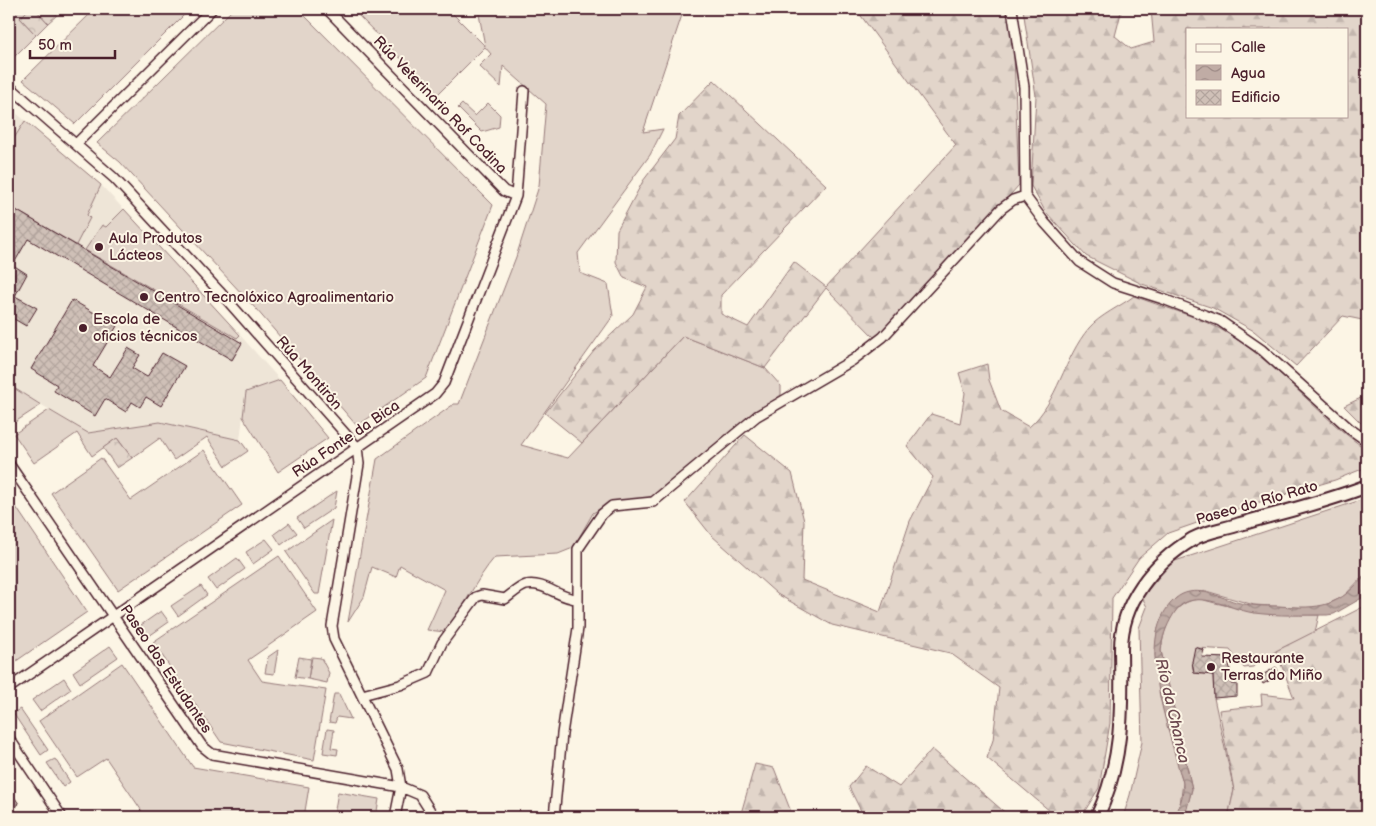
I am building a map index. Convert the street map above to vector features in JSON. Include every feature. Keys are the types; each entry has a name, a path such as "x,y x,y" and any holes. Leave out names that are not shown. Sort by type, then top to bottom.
{"street":[{"path":"76,144 212,9"},
{"name":"Rúa Veterinario Rof Codina","path":"326,9 504,191 516,196"},
{"path":"1012,9 1024,87 1025,196 1080,262 1114,283 1164,299 1220,321 1262,350 1350,429 1367,441"},
{"name":"Rúa Montirón","path":"9,86 114,178 219,291 357,447"},
{"name":"Rúa Fonte da Bica","path":"9,688 435,394 444,383 516,196 524,91"},
{"path":"554,817 562,734 578,628 578,549 602,514 612,506 653,502 757,416 853,360 883,337 1001,209 1013,200 1025,196"},
{"path":"357,447 359,464 332,626 334,639 398,768 401,787 395,817"},
{"name":"Paseo dos Estudantes","path":"9,464 202,746 212,754 401,787 420,795 434,817"},
{"name":"Paseo do Río Rato","path":"1097,817 1109,790 1117,758 1122,717 1121,646 1124,624 1143,582 1165,557 1195,538 1339,497 1367,486"},
{"path":"362,695 400,685 428,673 442,643 476,597 482,595 505,598 524,585 535,585 570,599 577,599"},
{"path":"9,738 62,817"}],"shaded area":[{"path":"9,107 101,185 280,380 246,392 240,440 160,422 88,433 9,385"}],"green space":[{"path":"9,9 29,9 20,18 36,35 9,62"},
{"path":"29,9 35,9 48,23 36,35 20,18"},
{"path":"35,9 50,9 57,15 48,23"},
{"path":"95,9 189,10 75,124 23,80"},
{"path":"233,9 298,9 493,205 426,378 357,426 256,309 120,162 97,143"},
{"path":"352,9 448,9 485,46 478,9 684,9 643,132 663,129 650,155 578,253 580,273 608,284 613,316 521,445 568,458 683,336 765,368 781,386 781,395 742,422 691,470 658,495 629,502 611,502 593,513 573,548 558,554 495,557 446,632 427,630 445,590 400,565 396,577 372,567 364,597 348,622 377,459 454,404 459,404 516,257 539,186 546,104 503,66 501,87 479,66 491,54 485,47 437,95"},
{"path":"856,9 1007,9 1013,30 1019,185 936,278 875,338 826,288 765,368 683,336 582,443 545,413 594,351 633,314 647,287 624,278 616,262 617,230 643,181 675,139 679,116 714,80 826,185 721,295 721,314 748,327 794,262 826,287 956,145"},
{"path":"1023,9 1122,9 1115,36 1131,49 1154,42 1151,9 1367,9 1367,321 1343,316 1296,366 1254,331 1213,308 1142,284 1086,256 1045,211 1031,186 1036,96"},
{"path":"488,103 500,115 499,127 482,132 458,108 462,104 475,116"},
{"path":"25,121 101,185 87,215 90,218 76,245 9,206 9,146"},
{"path":"124,209 240,335 237,338 85,250 102,225 106,227"},
{"path":"1134,296 1200,319 1240,342 1277,371 1348,436 1367,450 1367,467 1335,480 1246,506 1168,533 1139,558 1112,598 1110,723 1099,788 1081,817 1057,817 987,758 993,740 999,688 950,653 832,625 777,594 711,535 685,502 745,435 792,473 804,521 802,580 880,612 910,521 933,477 907,446 931,414 960,423 965,393 959,373 987,364 989,380 1001,411 1029,427 1047,405 1073,352 1089,328 1099,319"},
{"path":"280,380 328,438 278,472 243,417 246,392"},
{"path":"9,385 41,405 9,426"},
{"path":"1367,395 1367,429 1344,406"},
{"path":"49,410 88,433 160,422 240,440 248,451 226,466 207,437 174,460 160,438 132,458 117,438 92,456 77,433 34,463 14,434"},
{"path":"117,438 132,458 117,468 103,448"},
{"path":"204,450 242,505 118,590 51,493 101,458 131,500"},
{"path":"337,491 334,508 304,528 297,518"},
{"path":"1367,498 1367,572 1343,597 1323,606 1309,608 1254,605 1206,591 1176,598 1166,611 1157,631 1155,655 1161,700 1183,783 1180,804 1174,817 1123,817 1142,742 1139,628 1147,607 1142,597 1172,562"},
{"path":"16,507 87,612 9,666 9,512"},
{"path":"332,520 319,594 315,594 286,552"},
{"path":"289,523 297,533 281,545 274,534"},
{"path":"266,539 274,549 253,564 246,552"},
{"path":"279,556 317,612 248,660 262,681 326,690 314,760 221,742 153,642"},
{"path":"237,558 245,569 216,590 208,579"},
{"path":"201,586 207,595 178,616 171,606"},
{"path":"1200,599 1259,611 1319,615 1315,632 1276,651 1253,667 1244,668 1230,650 1196,648 1192,662 1194,673 1213,675 1214,698 1234,790 1228,817 1184,817 1192,789 1161,651 1165,633 1172,616 1183,604"},
{"path":"1367,605 1367,817 1228,817 1234,790 1219,710 1262,705 1261,694 1294,698 1276,651"},
{"path":"161,611 169,622 149,636 141,625"},
{"path":"110,646 118,657 80,683 73,672"},
{"path":"278,650 274,674 265,673 268,657"},
{"path":"299,657 311,659 308,679 295,677"},
{"path":"312,657 321,658 329,673 327,683 308,679"},
{"path":"122,663 193,767 309,787 304,817 146,817 106,758 77,777 39,721"},
{"path":"64,678 71,689 40,711 32,700"},
{"path":"334,694 339,694 351,719 337,717 335,723 329,722"},
{"path":"20,709 48,750 41,755 13,713"},
{"path":"327,729 334,730 331,748 338,749 337,755 323,753"},
{"path":"932,749 1010,817 864,817 849,787 866,766 899,787"},
{"path":"55,759 70,782 63,787 47,763"},
{"path":"755,764 774,768 793,817 740,817"},
{"path":"338,792 379,799 376,817 334,815"}],"water":[{"name":"Río da Chanca","path":"1367,572 1367,595 1334,614 1272,615 1243,611 1210,601 1199,600 1189,601 1180,606 1168,624 1162,641 1161,651 1192,789 1185,816 1174,817 1182,797 1183,782 1161,703 1155,656 1157,634 1163,615 1175,599 1182,594 1197,591 1252,605 1318,606 1328,604 1347,593"}],"building":[{"name":"Centro Tecnolóxico Agroalimentario","path":"9,206 242,343 232,360 28,239 13,265 27,274 15,296 37,308 26,326 9,316"},
{"path":"72,300 117,326 93,366 110,377 128,348 140,355 132,368 147,377 162,353 185,366 161,406 146,397 140,407 132,402 126,412 105,399 95,416 54,391 57,385 31,369"},
{"name":"Restaurante Terras do Miño","path":"1195,647 1204,650 1202,657 1229,658 1231,684 1237,684 1237,696 1214,698 1213,675 1194,673 1192,662"},
{"path":"1276,667 1280,675 1263,684 1259,677"},
{"path":"9,789 19,804 9,811"}],"place":[{"name":"Aula Produtos Lácteos","path":"99,247"},
{"name":"Centro Tecnolóxico Agroalimentario","path":"144,297"},
{"name":"Escola de oficios técnicos","path":"83,328"},
{"name":"Restaurante Terras do Miño","path":"1211,667"}]}
